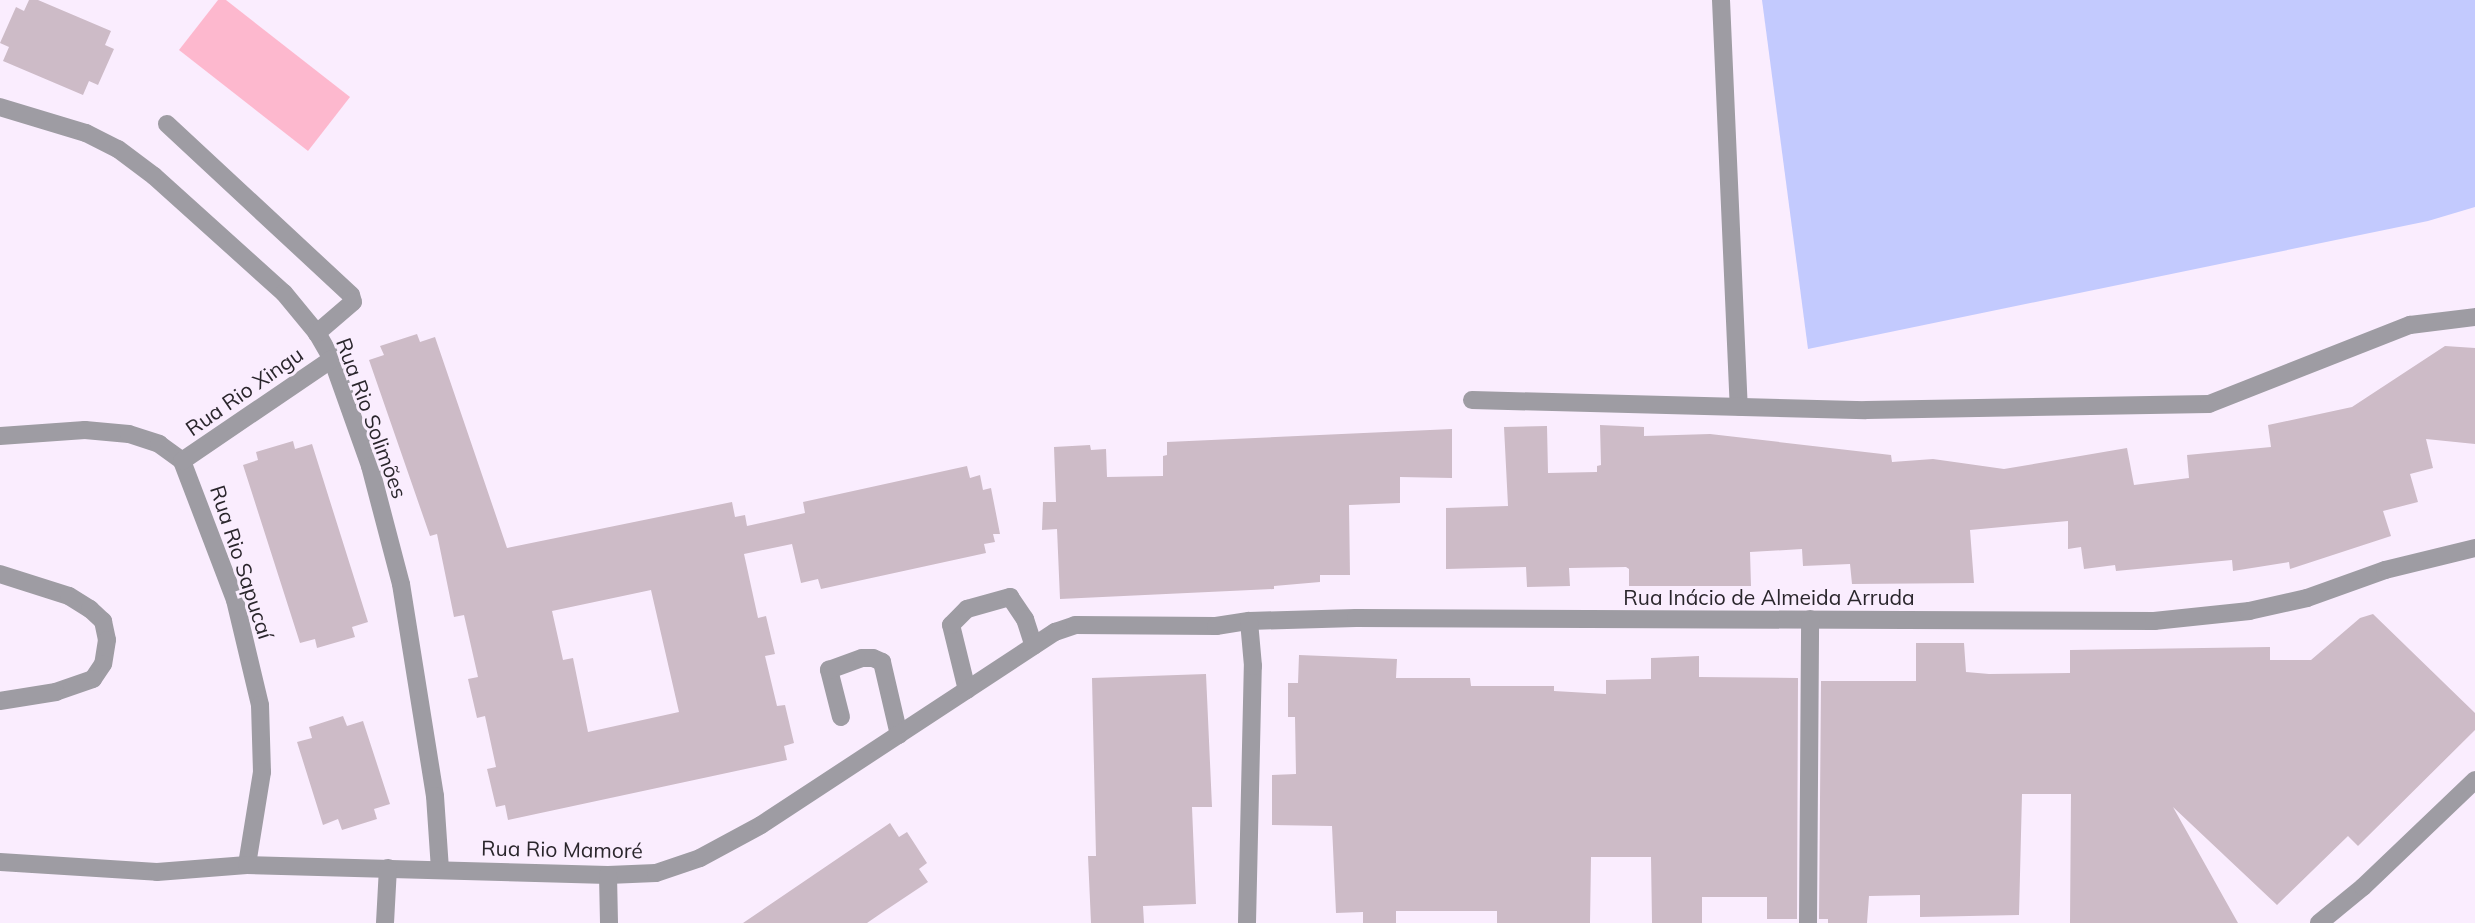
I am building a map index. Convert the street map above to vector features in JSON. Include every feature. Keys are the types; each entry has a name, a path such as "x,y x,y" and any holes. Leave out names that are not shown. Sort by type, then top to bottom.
{"street":[{"path":"1721,0 1739,407"},
{"name":"Rua Rio Solimões","path":"0,107 86,133 118,149 154,176 284,293 317,333 331,359 370,466 401,584 435,796 440,869"},
{"path":"167,124 351,295 353,302 317,333"},
{"path":"1472,400 1866,410 2209,404 2410,325 2475,317"},
{"name":"Rua Rio Xingu","path":"182,461 331,359"},
{"path":"0,436 85,430 129,434 159,444 182,461"},
{"name":"Rua Rio Sapucaí","path":"182,461 235,600 260,705 262,772 247,866"},
{"name":"Rua Inácio de Almeida Arruda","path":"1055,632 1075,625 1216,626 1249,621 2154,621 2249,611 2307,598 2385,570 2475,548"},
{"path":"0,574 69,596 103,621 107,640 103,664 93,679 56,692 0,701"},
{"path":"967,690 951,625 967,609 1010,597 1025,620 1034,646"},
{"path":"1808,923 1810,619"},
{"path":"1247,923 1253,666 1249,621"},
{"name":"Rua Rio Mamoré","path":"0,862 157,872 247,866 608,875 656,873 700,858 761,825 1055,632"},
{"path":"841,717 829,670 862,658 873,658 882,662 899,735"},
{"path":"2319,923 2363,887 2475,780"},
{"path":"385,923 388,868"},
{"path":"608,875 610,923"}],"shaded area":[{"path":"218,0 226,0 350,97 308,151 179,50"}],"water":[{"path":"1762,0 2475,0 2475,207 2428,221 1808,349"}],"building":[{"path":"29,0 38,0 111,31 105,45 114,49 98,85 89,81 83,95 3,61 9,47 0,43 16,7 24,11"},
{"path":"417,334 420,342 435,337 507,548 732,502 735,517 745,515 747,526 805,513 803,502 967,466 970,478 980,475 983,490 991,488 1000,534 993,534 995,542 984,544 986,553 821,589 818,579 801,583 792,544 744,554 758,618 766,616 775,654 765,656 777,706 785,705 794,743 784,746 787,760 508,820 505,805 496,807 487,769 496,767 485,716 477,718 468,679 478,677 464,615 454,617 437,534 430,536 369,360 384,355 380,346","holes":["651,590 679,712 588,732 573,658 563,660 552,611"]},
{"path":"2445,346 2475,348 2475,444 2426,439 2433,468 2410,474 2418,502 2383,511 2391,536 2290,569 2289,562 2233,571 2232,560 2116,571 2115,565 2084,569 2081,547 2068,549 2068,521 1970,530 1974,583 1852,584 1850,564 1803,566 1802,549 1750,552 1751,586 1629,586 1629,569 1626,567 1569,568 1570,586 1527,587 1526,567 1446,569 1446,508 1508,506 1504,427 1547,426 1548,473 1597,472 1597,466 1601,465 1600,425 1644,427 1644,436 1710,434 1891,455 1892,462 1933,459 2004,469 2127,448 2134,485 2189,478 2187,455 2271,447 2268,425 2352,407"},
{"path":"1452,429 1452,478 1400,477 1400,503 1349,505 1350,575 1320,575 1320,582 1274,586 1274,589 1060,599 1057,529 1042,530 1043,502 1056,502 1054,447 1090,445 1091,450 1106,449 1107,477 1163,476 1163,456 1167,455 1167,442"},
{"path":"293,441 295,449 312,444 368,622 352,627 355,637 317,648 315,639 300,643 243,465 258,460 256,452"},
{"path":"2373,614 2475,713 2475,730 2358,846 2348,836 2277,905 2173,807 2238,923 2070,923 2071,794 2022,794 2019,915 1920,917 1920,895 1869,896 1867,923 1828,923 1828,919 1819,919 1821,681 1916,681 1916,643 1964,643 1966,672 1989,674 2070,673 2070,650 2270,647 2270,660 2311,660 2360,618"},
{"path":"1299,655 1397,659 1396,678 1470,678 1471,686 1554,686 1554,691 1606,694 1606,680 1651,679 1651,658 1699,656 1699,677 1798,678 1797,919 1767,919 1767,897 1702,897 1702,923 1652,923 1651,857 1591,857 1590,923 1497,923 1497,911 1396,911 1396,923 1363,923 1363,912 1336,913 1332,826 1272,825 1272,775 1296,774 1295,717 1288,717 1288,683 1298,683"},
{"path":"1206,674 1212,807 1192,807 1196,904 1143,906 1144,923 1091,923 1088,856 1096,856 1092,678"},
{"path":"343,716 347,726 363,721 390,804 374,809 377,819 342,830 338,819 323,825 297,742 312,738 309,727"},
{"path":"890,823 899,837 907,832 927,863 919,869 928,882 867,923 743,923"}]}
